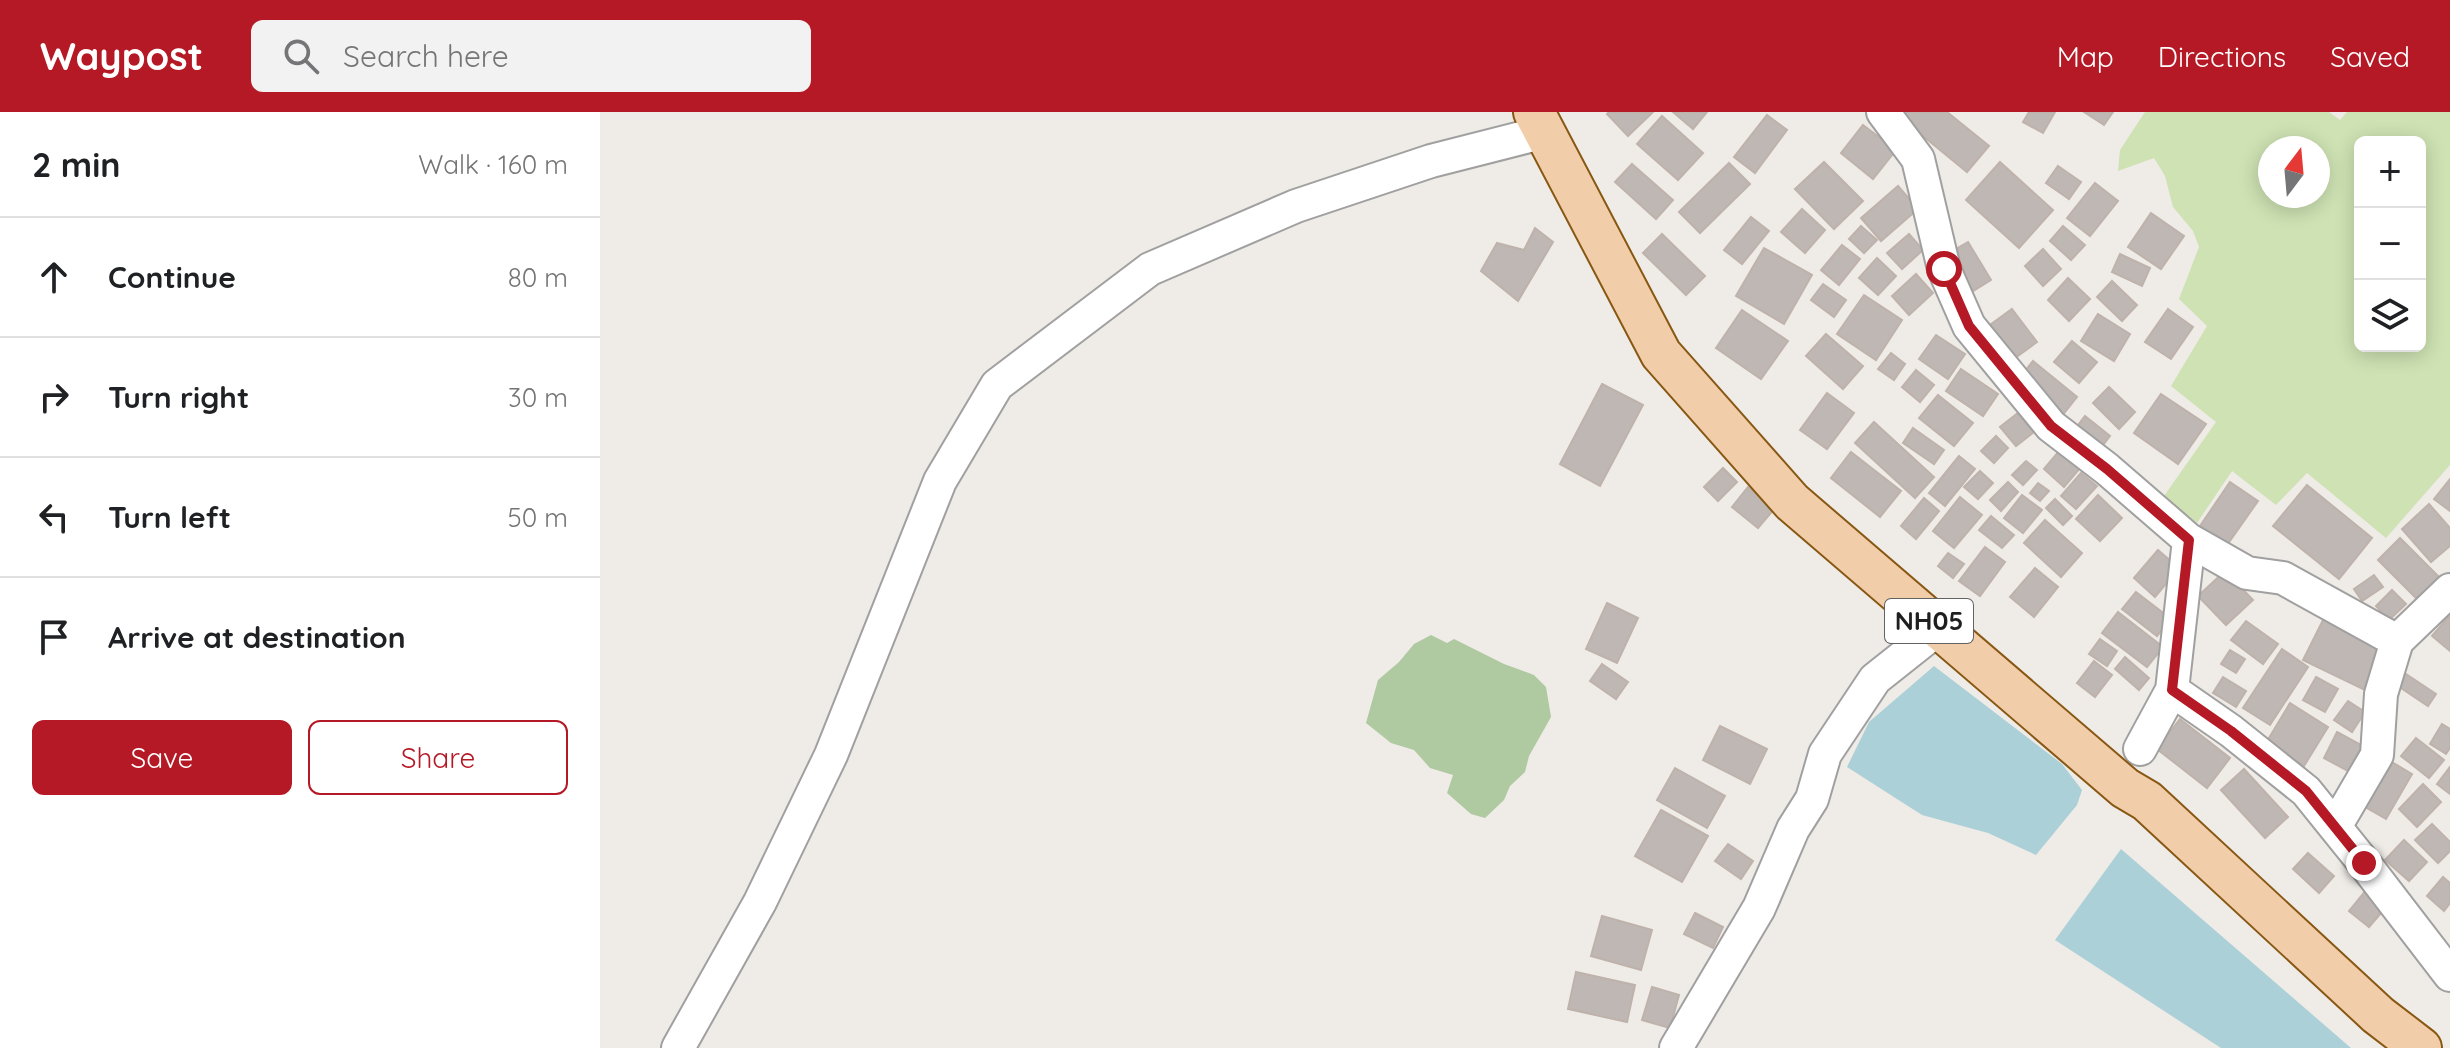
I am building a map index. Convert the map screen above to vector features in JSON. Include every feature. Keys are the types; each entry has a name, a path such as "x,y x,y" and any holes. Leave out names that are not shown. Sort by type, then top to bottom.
{"main road":[{"name":"NH05","path":"1539,122 1661,354 1792,502 2125,788 2147,801 2378,1015 2421,1048"}],"street":[{"path":"1883,112 1918,159 1944,269 1969,326 2051,426 2107,469 2189,540 2247,573 2283,578 2397,641"},
{"path":"678,1048 760,902 819,781 940,481 997,385 1150,269 1296,206 1539,122"},
{"path":"2140,749 2172,690 2189,540"},
{"path":"2335,827 2377,755 2381,694 2397,641 2450,590"},
{"path":"1676,1048 1759,908 1793,829 1812,799 1825,754 1875,679 1938,629"},
{"path":"2172,690 2231,731 2306,791 2450,975"}],"green space":[{"path":"2145,112 2329,112 2340,120 2347,112 2450,112 2450,465 2386,538 2307,473 2276,505 2232,471 2197,523 2164,496 2216,422 2171,386 2207,326 2179,299 2199,247 2193,231 2173,207 2165,176 2154,158 2118,171 2120,150"},
{"path":"1431,635 1447,643 1454,639 1534,675 1546,687 1551,717 1529,756 1525,772 1510,786 1504,800 1485,818 1471,814 1447,793 1453,775 1430,768 1414,750 1391,743 1366,723 1378,680 1414,644"}],"water":[{"path":"1934,666 2062,764 2082,790 2077,805 2036,855 1988,833 1922,815 1847,767 1869,722"},
{"path":"2121,849 2351,1048 2221,1048 2055,940"}],"building":[{"path":"1653,112 1628,136 1607,114"},
{"path":"1673,112 1707,112 1693,129"},
{"path":"1907,112 1947,112 1989,146 1967,172 1901,118"},
{"path":"2029,112 2055,112 2043,133 2023,122"},
{"path":"2084,112 2113,112 2104,125"},
{"path":"1767,115 1787,130 1755,173 1734,157"},
{"path":"1662,116 1703,153 1678,180 1637,144"},
{"path":"1863,125 1896,150 1873,179 1841,153"},
{"path":"1824,162 1863,201 1834,229 1795,189"},
{"path":"2000,162 2053,210 2019,248 1966,200"},
{"path":"1729,163 1750,184 1700,233 1679,212"},
{"path":"1632,164 1673,200 1656,219 1615,182"},
{"path":"2058,166 2081,182 2069,199 2046,183"},
{"path":"2095,183 2118,201 2090,236 2067,218"},
{"path":"1898,186 1918,209 1881,241 1861,218"},
{"path":"1802,209 1825,230 1805,253 1781,232"},
{"path":"2151,213 2184,236 2161,269 2128,247"},
{"path":"1751,217 1769,231 1742,264 1724,250"},
{"path":"1861,226 1877,240 1864,253 1849,239"},
{"path":"2063,226 2085,245 2071,260 2050,241"},
{"path":"1535,228 1553,242 1518,301 1481,271 1497,243 1524,250"},
{"path":"1662,234 1705,276 1686,295 1643,253"},
{"path":"1909,234 1923,250 1902,269 1887,253"},
{"path":"1968,242 1991,280 1965,296 1942,257"},
{"path":"1842,245 1860,259 1839,285 1821,270"},
{"path":"1764,248 1812,275 1784,324 1736,296"},
{"path":"2043,249 2061,269 2043,286 2025,266"},
{"path":"2120,254 2150,268 2142,286 2112,272"},
{"path":"1877,258 1896,276 1878,295 1859,278"},
{"path":"1916,274 1933,293 1909,315 1892,296"},
{"path":"2068,278 2090,299 2069,321 2048,300"},
{"path":"2112,281 2137,305 2122,321 2097,297"},
{"path":"1823,284 1846,300 1834,317 1811,300"},
{"path":"1864,295 1902,320 1876,360 1837,334"},
{"path":"2012,309 2037,342 2008,363 1983,330"},
{"path":"2168,309 2193,327 2171,359 2145,342"},
{"path":"1742,310 1788,341 1761,379 1716,348"},
{"path":"2098,314 2130,334 2114,361 2081,341"},
{"path":"1826,334 1863,366 1843,389 1806,356"},
{"path":"1936,335 1965,354 1948,379 1919,359"},
{"path":"2072,341 2097,362 2079,383 2054,362"},
{"path":"1891,353 1905,364 1894,380 1878,369"},
{"path":"2033,361 2077,397 2061,417 2017,381"},
{"path":"1961,369 1998,394 1983,416 1946,391"},
{"path":"1916,370 1934,385 1920,402 1902,387"},
{"path":"1602,384 1643,405 1600,486 1560,464"},
{"path":"2109,387 2135,412 2119,429 2093,403"},
{"path":"1827,393 1854,413 1827,449 1800,430"},
{"path":"2161,394 2206,424 2178,464 2134,433"},
{"path":"1938,395 1973,423 1954,446 1919,418"},
{"path":"2018,413 2034,432 2016,446 2000,427"},
{"path":"2085,416 2110,436 2097,453 2072,433"},
{"path":"1874,422 1934,477 1915,498 1855,443"},
{"path":"1913,428 1944,450 1934,464 1903,443"},
{"path":"1996,436 2008,448 1994,463 1981,451"},
{"path":"2060,450 2080,468 2064,487 2044,469"},
{"path":"1851,452 1901,491 1880,517 1831,478"},
{"path":"1959,456 1975,469 1945,506 1929,493"},
{"path":"2026,461 2037,470 2023,485 2012,475"},
{"path":"1723,468 1737,482 1718,501 1704,487"},
{"path":"1980,471 1993,483 1978,499 1964,487"},
{"path":"2081,473 2097,486 2076,509 2061,496"},
{"path":"2450,479 2450,511 2434,499"},
{"path":"2008,482 2018,492 2001,511 1990,500"},
{"path":"2230,482 2258,501 2227,545 2200,526"},
{"path":"2038,483 2049,491 2040,501 2030,493"},
{"path":"2307,485 2372,538 2339,579 2273,526"},
{"path":"1748,487 1774,509 1758,528 1732,507"},
{"path":"2022,495 2042,510 2023,533 2004,518"},
{"path":"2098,495 2122,518 2100,541 2076,519"},
{"path":"1960,497 1982,515 1954,548 1933,531"},
{"path":"1924,498 1939,511 1916,539 1901,526"},
{"path":"2055,499 2072,516 2063,525 2046,508"},
{"path":"2429,504 2450,528 2450,546 2431,562 2402,529"},
{"path":"1991,516 2014,535 2002,548 1979,530"},
{"path":"2045,520 2082,553 2061,577 2024,543"},
{"path":"2400,538 2440,578 2418,600 2378,560"},
{"path":"1985,547 2005,562 1980,596 1959,581"},
{"path":"2158,550 2179,568 2155,597 2134,578"},
{"path":"1948,553 1964,564 1953,578 1938,566"},
{"path":"2035,568 2058,587 2034,617 2010,597"},
{"path":"2225,571 2253,600 2226,625 2198,596"},
{"path":"2374,575 2383,587 2362,601 2354,589"},
{"path":"2392,590 2406,604 2389,620 2376,606"},
{"path":"2136,592 2171,619 2157,636 2122,609"},
{"path":"1607,603 1638,618 1617,663 1586,649"},
{"path":"2118,612 2163,647 2147,667 2102,633"},
{"path":"2450,617 2450,651 2432,636"},
{"path":"2324,618 2389,650 2369,692 2303,660"},
{"path":"2246,621 2278,644 2263,664 2231,640"},
{"path":"2100,639 2117,651 2107,666 2089,654"},
{"path":"2282,649 2308,667 2270,725 2243,708"},
{"path":"2230,650 2245,659 2236,673 2221,664"},
{"path":"2125,657 2149,678 2139,690 2115,669"},
{"path":"2094,661 2112,675 2095,697 2077,683"},
{"path":"1602,664 1628,682 1616,699 1590,681"},
{"path":"2403,672 2436,694 2428,706 2395,684"},
{"path":"2223,677 2246,691 2236,707 2213,693"},
{"path":"2316,677 2338,689 2325,712 2303,700"},
{"path":"2348,701 2365,712 2352,732 2334,720"},
{"path":"2290,703 2328,727 2304,766 2266,743"},
{"path":"2180,719 2230,758 2207,788 2157,749"},
{"path":"2442,724 2450,729 2450,748 2446,754 2430,744"},
{"path":"1720,726 1767,749 1750,784 1703,760"},
{"path":"2337,732 2370,750 2357,776 2324,758"},
{"path":"2416,738 2444,760 2429,778 2401,756"},
{"path":"2385,758 2412,774 2386,819 2358,803"},
{"path":"2450,767 2450,794 2437,784"},
{"path":"1675,768 1725,796 1707,828 1657,800"},
{"path":"2244,769 2288,817 2265,838 2221,790"},
{"path":"2423,784 2441,802 2417,827 2399,809"},
{"path":"1661,810 1708,836 1682,882 1635,856"},
{"path":"2432,824 2450,842 2450,851 2438,863 2415,840"},
{"path":"2404,840 2427,862 2409,881 2385,860"},
{"path":"1728,844 1753,861 1741,879 1715,861"},
{"path":"2308,853 2334,876 2319,893 2293,869"},
{"path":"2443,877 2450,883 2450,903 2444,911 2427,896"},
{"path":"2367,889 2387,906 2369,927 2349,911"},
{"path":"1695,913 1723,927 1713,948 1684,934"},
{"path":"1602,916 1652,930 1641,970 1591,956"},
{"path":"1576,972 1635,985 1627,1022 1568,1009"},
{"path":"1652,987 1679,995 1670,1028 1642,1020"}],"route":[{"path":"1944,269 1969,326 2051,426 2107,469 2189,540 2172,690 2231,731 2306,791 2364,863"}]}
